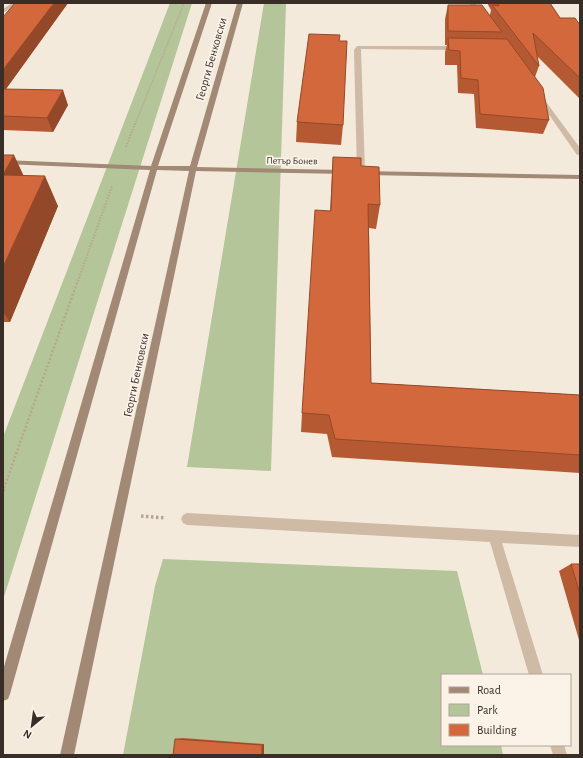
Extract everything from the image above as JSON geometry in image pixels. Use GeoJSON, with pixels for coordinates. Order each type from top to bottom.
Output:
{"type":"FeatureCollection","features":[{"type":"Feature","properties":{"kind":"street"},"geometry":{"type":"LineString","coordinates":[[3,11],[16,3]]}},
{"type":"Feature","properties":{"kind":"street","name":"Георги Бенковски"},"geometry":{"type":"LineString","coordinates":[[3,694],[154,168],[209,3]]}},
{"type":"Feature","properties":{"kind":"street","name":"Георги Бенковски"},"geometry":{"type":"LineString","coordinates":[[67,755],[193,169],[240,3]]}},
{"type":"Feature","properties":{"kind":"street"},"geometry":{"type":"LineString","coordinates":[[472,3],[484,20]]}},
{"type":"Feature","properties":{"kind":"street"},"geometry":{"type":"LineString","coordinates":[[361,173],[357,50],[359,47],[466,49]]}},
{"type":"Feature","properties":{"kind":"street"},"geometry":{"type":"LineString","coordinates":[[533,88],[580,153]]}},
{"type":"Feature","properties":{"kind":"street","name":"Петър Бонев"},"geometry":{"type":"LineString","coordinates":[[3,162],[154,168],[580,177]]}},
{"type":"Feature","properties":{"kind":"street"},"geometry":{"type":"LineString","coordinates":[[187,519],[580,541]]}},
{"type":"Feature","properties":{"kind":"street"},"geometry":{"type":"LineString","coordinates":[[494,536],[536,674]]}},
{"type":"Feature","properties":{"kind":"path"},"geometry":{"type":"LineString","coordinates":[[3,491],[118,167],[184,3]]}},
{"type":"Feature","properties":{"kind":"path"},"geometry":{"type":"LineString","coordinates":[[119,514],[187,519]]}},
{"type":"Feature","properties":{"kind":"green space"},"geometry":{"type":"Polygon","coordinates":[[[170,3],[192,3],[3,600],[3,437],[170,3]]]}},
{"type":"Feature","properties":{"kind":"green space"},"geometry":{"type":"Polygon","coordinates":[[[264,3],[286,3],[271,471],[187,467],[264,3]]]}},
{"type":"Feature","properties":{"kind":"green space"},"geometry":{"type":"Polygon","coordinates":[[[163,559],[457,571],[483,674],[441,674],[441,746],[501,746],[503,755],[123,755],[155,586],[163,559]]]}},
{"type":"Feature","properties":{"kind":"building"},"geometry":{"type":"Polygon","coordinates":[[[15,3],[54,3],[3,70],[3,17],[15,3]]]}},
{"type":"Feature","properties":{"kind":"building"},"geometry":{"type":"Polygon","coordinates":[[[498,3],[550,3],[560,18],[575,18],[580,25],[580,78],[533,33],[539,66],[492,5],[499,6],[498,3]]]}},
{"type":"Feature","properties":{"kind":"building"},"geometry":{"type":"Polygon","coordinates":[[[448,5],[482,5],[502,32],[448,31],[448,5]]]}},
{"type":"Feature","properties":{"kind":"building"},"geometry":{"type":"Polygon","coordinates":[[[309,34],[340,35],[339,41],[347,41],[343,125],[297,122],[309,34]]]}},
{"type":"Feature","properties":{"kind":"building"},"geometry":{"type":"Polygon","coordinates":[[[448,38],[507,39],[543,88],[549,120],[480,114],[478,80],[461,78],[460,51],[449,50],[448,38]]]}},
{"type":"Feature","properties":{"kind":"building"},"geometry":{"type":"Polygon","coordinates":[[[3,89],[63,90],[47,118],[3,116],[3,89]]]}},
{"type":"Feature","properties":{"kind":"building"},"geometry":{"type":"Polygon","coordinates":[[[3,155],[14,155],[3,175],[3,155]]]}},
{"type":"Feature","properties":{"kind":"building"},"geometry":{"type":"Polygon","coordinates":[[[333,157],[361,158],[361,166],[379,167],[380,205],[368,204],[371,383],[580,395],[580,455],[335,439],[329,415],[302,413],[315,210],[331,211],[333,157]]]}},
{"type":"Feature","properties":{"kind":"building"},"geometry":{"type":"Polygon","coordinates":[[[3,175],[45,176],[3,267],[3,175]]]}},
{"type":"Feature","properties":{"kind":"building"},"geometry":{"type":"Polygon","coordinates":[[[571,564],[580,564],[580,594],[571,564]]]}},
{"type":"Feature","properties":{"kind":"building"},"geometry":{"type":"Polygon","coordinates":[[[175,739],[262,745],[262,755],[173,755],[175,739]]]}}]}
